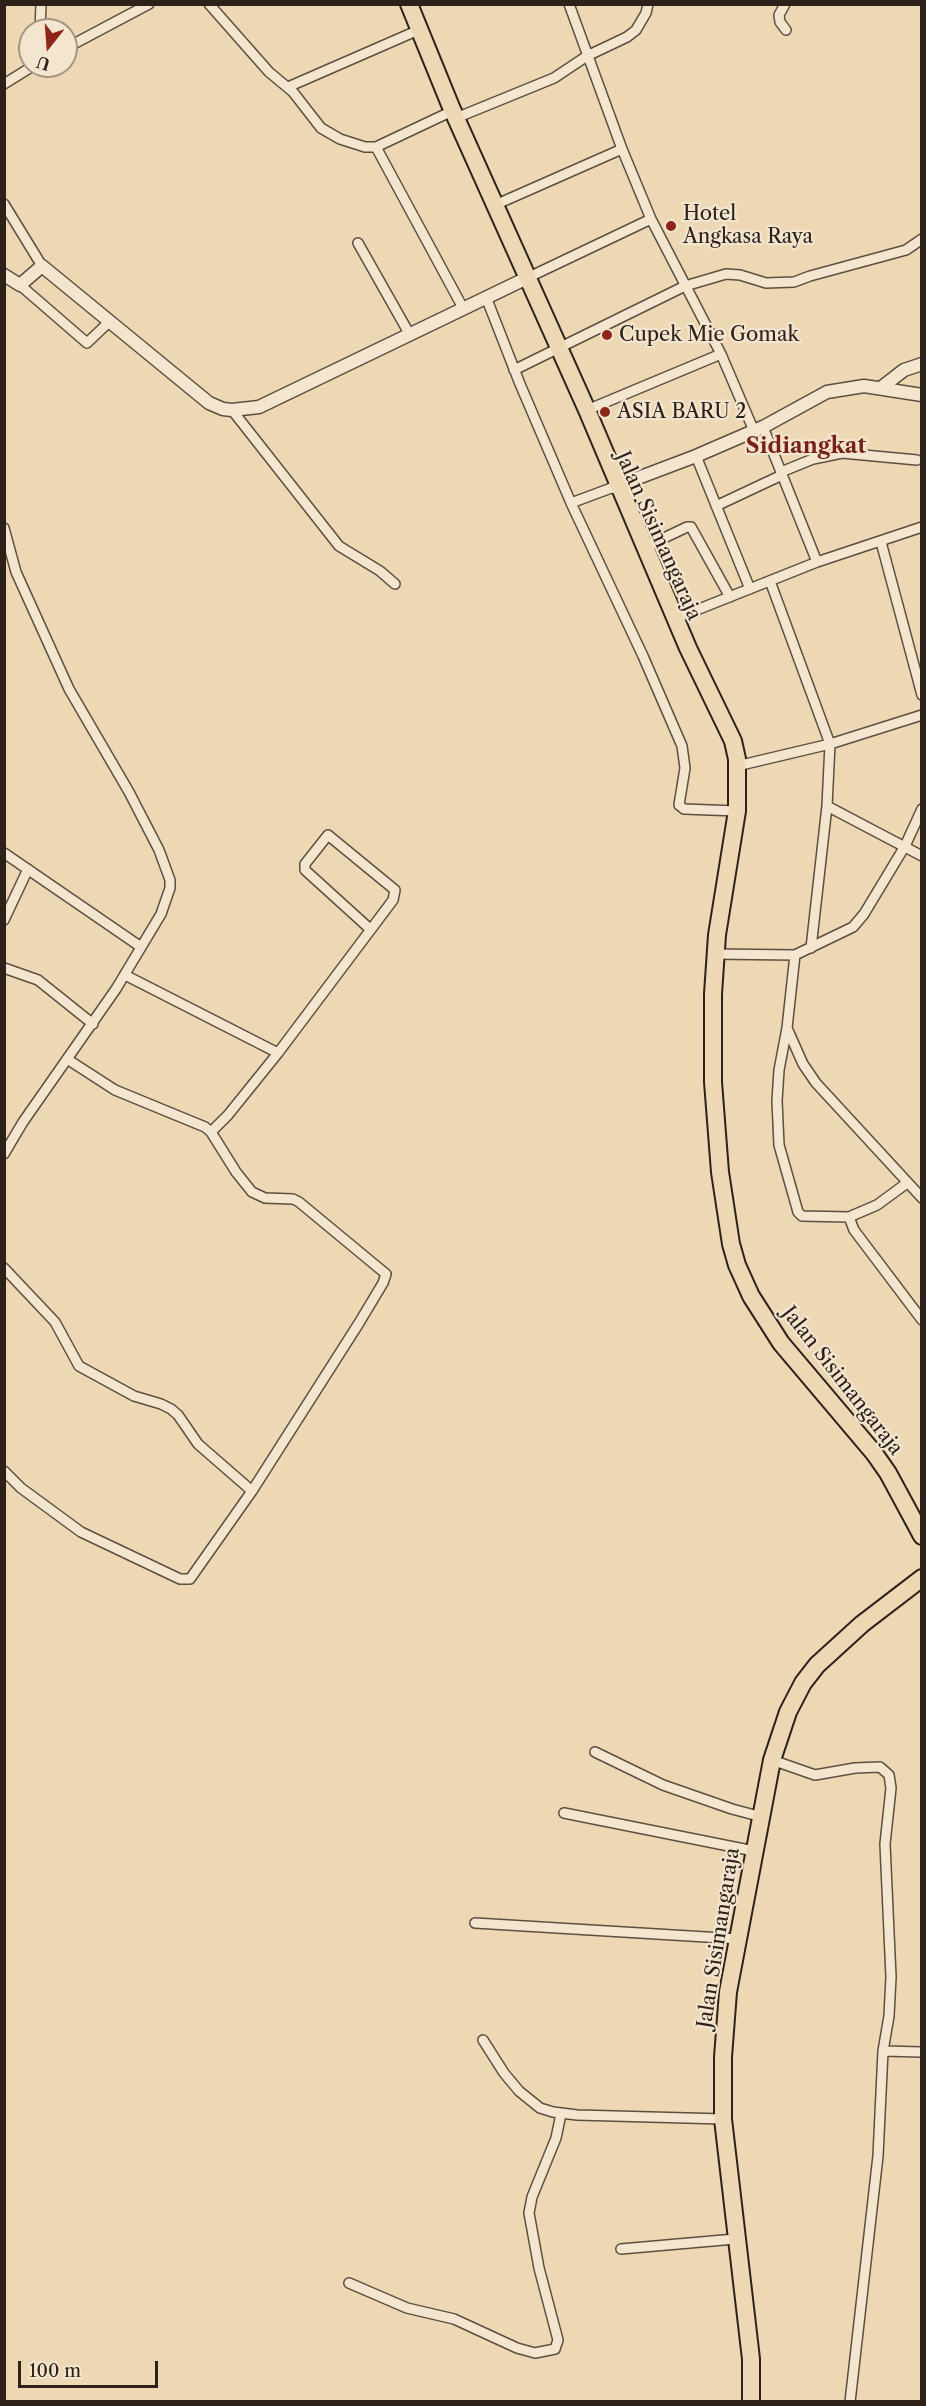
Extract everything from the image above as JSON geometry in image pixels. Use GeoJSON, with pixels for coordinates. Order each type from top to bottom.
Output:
{"type":"FeatureCollection","features":[{"type":"Feature","properties":{"kind":"highway","name":"Jalan Sisimangaraja"},"geometry":{"type":"LineString","coordinates":[[404,4],[414,32],[525,279],[587,410],[616,486],[645,547],[674,619],[729,729],[736,750],[735,810],[714,958],[713,1082],[716,1137],[725,1211],[737,1265],[751,1296],[781,1343],[874,1453],[888,1473],[921,1536]]}},
{"type":"Feature","properties":{"kind":"highway","name":"Jalan Sisimangaraja"},"geometry":{"type":"LineString","coordinates":[[409,4],[452,116],[495,206],[525,279]]}},
{"type":"Feature","properties":{"kind":"highway","name":"Jalan Sisimangaraja"},"geometry":{"type":"LineString","coordinates":[[557,348],[674,619],[732,743],[735,810]]}},
{"type":"Feature","properties":{"kind":"highway","name":"Jalan Sisimangaraja"},"geometry":{"type":"LineString","coordinates":[[752,2402],[751,2359],[735,2239],[723,2119],[723,2056],[728,1992],[772,1761],[788,1712],[803,1683],[817,1665],[862,1624],[921,1578]]}},
{"type":"Feature","properties":{"kind":"street"},"geometry":{"type":"LineString","coordinates":[[78,42],[149,4]]}},
{"type":"Feature","properties":{"kind":"street"},"geometry":{"type":"LineString","coordinates":[[209,4],[269,72],[288,87],[328,134],[351,143],[376,147],[554,78],[587,56],[627,37],[636,30],[646,14],[648,4]]}},
{"type":"Feature","properties":{"kind":"street"},"geometry":{"type":"LineString","coordinates":[[569,4],[622,149],[651,219],[782,474],[817,562]]}},
{"type":"Feature","properties":{"kind":"street"},"geometry":{"type":"LineString","coordinates":[[785,4],[779,15],[780,22],[786,30]]}},
{"type":"Feature","properties":{"kind":"street"},"geometry":{"type":"LineString","coordinates":[[288,87],[414,32]]}},
{"type":"Feature","properties":{"kind":"street"},"geometry":{"type":"LineString","coordinates":[[4,84],[18,75]]}},
{"type":"Feature","properties":{"kind":"street"},"geometry":{"type":"LineString","coordinates":[[376,147],[463,308]]}},
{"type":"Feature","properties":{"kind":"street"},"geometry":{"type":"LineString","coordinates":[[495,206],[622,149]]}},
{"type":"Feature","properties":{"kind":"street"},"geometry":{"type":"LineString","coordinates":[[4,204],[42,266],[209,403],[231,410],[259,406],[651,219]]}},
{"type":"Feature","properties":{"kind":"street"},"geometry":{"type":"LineString","coordinates":[[514,370],[685,286],[726,274],[740,275],[766,283],[794,282],[906,250],[921,239]]}},
{"type":"Feature","properties":{"kind":"street"},"geometry":{"type":"LineString","coordinates":[[358,243],[410,335]]}},
{"type":"Feature","properties":{"kind":"street"},"geometry":{"type":"LineString","coordinates":[[20,285],[42,266]]}},
{"type":"Feature","properties":{"kind":"street"},"geometry":{"type":"LineString","coordinates":[[4,275],[20,285],[87,344],[109,322]]}},
{"type":"Feature","properties":{"kind":"street"},"geometry":{"type":"LineString","coordinates":[[486,297],[514,370],[571,503],[643,656],[682,746],[685,768],[679,805],[684,809],[735,810]]}},
{"type":"Feature","properties":{"kind":"street"},"geometry":{"type":"LineString","coordinates":[[587,410],[721,354]]}},
{"type":"Feature","properties":{"kind":"street"},"geometry":{"type":"LineString","coordinates":[[882,387],[904,370],[921,364]]}},
{"type":"Feature","properties":{"kind":"street"},"geometry":{"type":"LineString","coordinates":[[904,370],[906,386],[918,394]]}},
{"type":"Feature","properties":{"kind":"street"},"geometry":{"type":"LineString","coordinates":[[571,503],[696,456],[758,429],[827,392],[864,386],[918,394]]}},
{"type":"Feature","properties":{"kind":"street"},"geometry":{"type":"LineString","coordinates":[[231,410],[339,546],[381,571],[395,584]]}},
{"type":"Feature","properties":{"kind":"street"},"geometry":{"type":"LineString","coordinates":[[716,506],[821,457],[842,453],[917,460]]}},
{"type":"Feature","properties":{"kind":"street"},"geometry":{"type":"LineString","coordinates":[[696,456],[750,589]]}},
{"type":"Feature","properties":{"kind":"street"},"geometry":{"type":"LineString","coordinates":[[645,547],[687,527],[693,528],[730,597]]}},
{"type":"Feature","properties":{"kind":"street"},"geometry":{"type":"LineString","coordinates":[[674,619],[817,562],[921,527]]}},
{"type":"Feature","properties":{"kind":"street"},"geometry":{"type":"LineString","coordinates":[[4,528],[16,572],[69,689],[129,792],[159,850],[169,875],[170,888],[165,905],[125,975],[23,1122],[4,1154]]}},
{"type":"Feature","properties":{"kind":"street"},"geometry":{"type":"LineString","coordinates":[[881,542],[921,695]]}},
{"type":"Feature","properties":{"kind":"street"},"geometry":{"type":"LineString","coordinates":[[770,581],[830,744],[827,806],[811,948]]}},
{"type":"Feature","properties":{"kind":"street"},"geometry":{"type":"LineString","coordinates":[[737,766],[830,744],[921,715]]}},
{"type":"Feature","properties":{"kind":"street"},"geometry":{"type":"LineString","coordinates":[[827,806],[921,856]]}},
{"type":"Feature","properties":{"kind":"street"},"geometry":{"type":"LineString","coordinates":[[714,958],[795,955],[853,927],[860,921],[905,846],[921,809]]}},
{"type":"Feature","properties":{"kind":"street"},"geometry":{"type":"LineString","coordinates":[[211,1132],[228,1115],[278,1053],[393,900],[395,890],[328,835],[305,864],[305,870],[370,929]]}},
{"type":"Feature","properties":{"kind":"street"},"geometry":{"type":"LineString","coordinates":[[4,853],[141,947]]}},
{"type":"Feature","properties":{"kind":"street"},"geometry":{"type":"LineString","coordinates":[[4,920],[27,869]]}},
{"type":"Feature","properties":{"kind":"street"},"geometry":{"type":"LineString","coordinates":[[795,955],[787,1028],[779,1070],[777,1101],[779,1145],[798,1212],[802,1216],[849,1217],[877,1205],[907,1183]]}},
{"type":"Feature","properties":{"kind":"street"},"geometry":{"type":"LineString","coordinates":[[4,968],[38,980],[93,1024]]}},
{"type":"Feature","properties":{"kind":"street"},"geometry":{"type":"LineString","coordinates":[[125,975],[278,1053]]}},
{"type":"Feature","properties":{"kind":"street"},"geometry":{"type":"LineString","coordinates":[[787,1028],[803,1064],[816,1083],[921,1198]]}},
{"type":"Feature","properties":{"kind":"street"},"geometry":{"type":"LineString","coordinates":[[4,1471],[21,1488],[81,1532],[186,1580],[195,1574],[252,1491],[359,1323],[386,1274],[298,1202],[292,1199],[265,1198],[252,1192],[236,1172],[211,1132],[205,1127],[115,1090],[67,1059]]}},
{"type":"Feature","properties":{"kind":"street"},"geometry":{"type":"LineString","coordinates":[[849,1217],[854,1230],[921,1320]]}},
{"type":"Feature","properties":{"kind":"street"},"geometry":{"type":"LineString","coordinates":[[4,1268],[55,1322],[79,1366],[134,1396],[171,1409],[178,1415],[198,1444],[252,1491]]}},
{"type":"Feature","properties":{"kind":"street"},"geometry":{"type":"LineString","coordinates":[[595,1752],[663,1785],[762,1817]]}},
{"type":"Feature","properties":{"kind":"street"},"geometry":{"type":"LineString","coordinates":[[772,1761],[815,1774],[870,1766],[880,1767],[889,1774],[891,1788],[885,1845],[891,1977],[889,2016],[883,2051],[878,2156],[850,2402]]}},
{"type":"Feature","properties":{"kind":"street"},"geometry":{"type":"LineString","coordinates":[[564,1814],[754,1851]]}},
{"type":"Feature","properties":{"kind":"street"},"geometry":{"type":"LineString","coordinates":[[475,1923],[739,1939]]}},
{"type":"Feature","properties":{"kind":"street"},"geometry":{"type":"LineString","coordinates":[[483,2040],[504,2073],[519,2091],[540,2108],[561,2114],[723,2119]]}},
{"type":"Feature","properties":{"kind":"street"},"geometry":{"type":"LineString","coordinates":[[883,2051],[921,2052]]}},
{"type":"Feature","properties":{"kind":"street"},"geometry":{"type":"LineString","coordinates":[[349,2283],[407,2308],[454,2319],[517,2348],[535,2353],[555,2349],[558,2340],[538,2268],[530,2213],[532,2197],[556,2138],[561,2114]]}},
{"type":"Feature","properties":{"kind":"street"},"geometry":{"type":"LineString","coordinates":[[621,2249],[735,2239]]}},
{"type":"Feature","properties":{"kind":"place","name":"Hotel Angkasa Raya"},"geometry":{"type":"Point","coordinates":[671,226]}},
{"type":"Feature","properties":{"kind":"place","name":"Cupek Mie Gomak"},"geometry":{"type":"Point","coordinates":[607,335]}},
{"type":"Feature","properties":{"kind":"place","name":"ASIA BARU 2"},"geometry":{"type":"Point","coordinates":[605,412]}},
{"type":"Feature","properties":{"kind":"district","name":"Sidiangkat"},"geometry":{"type":"Point","coordinates":[806,447]}}]}
